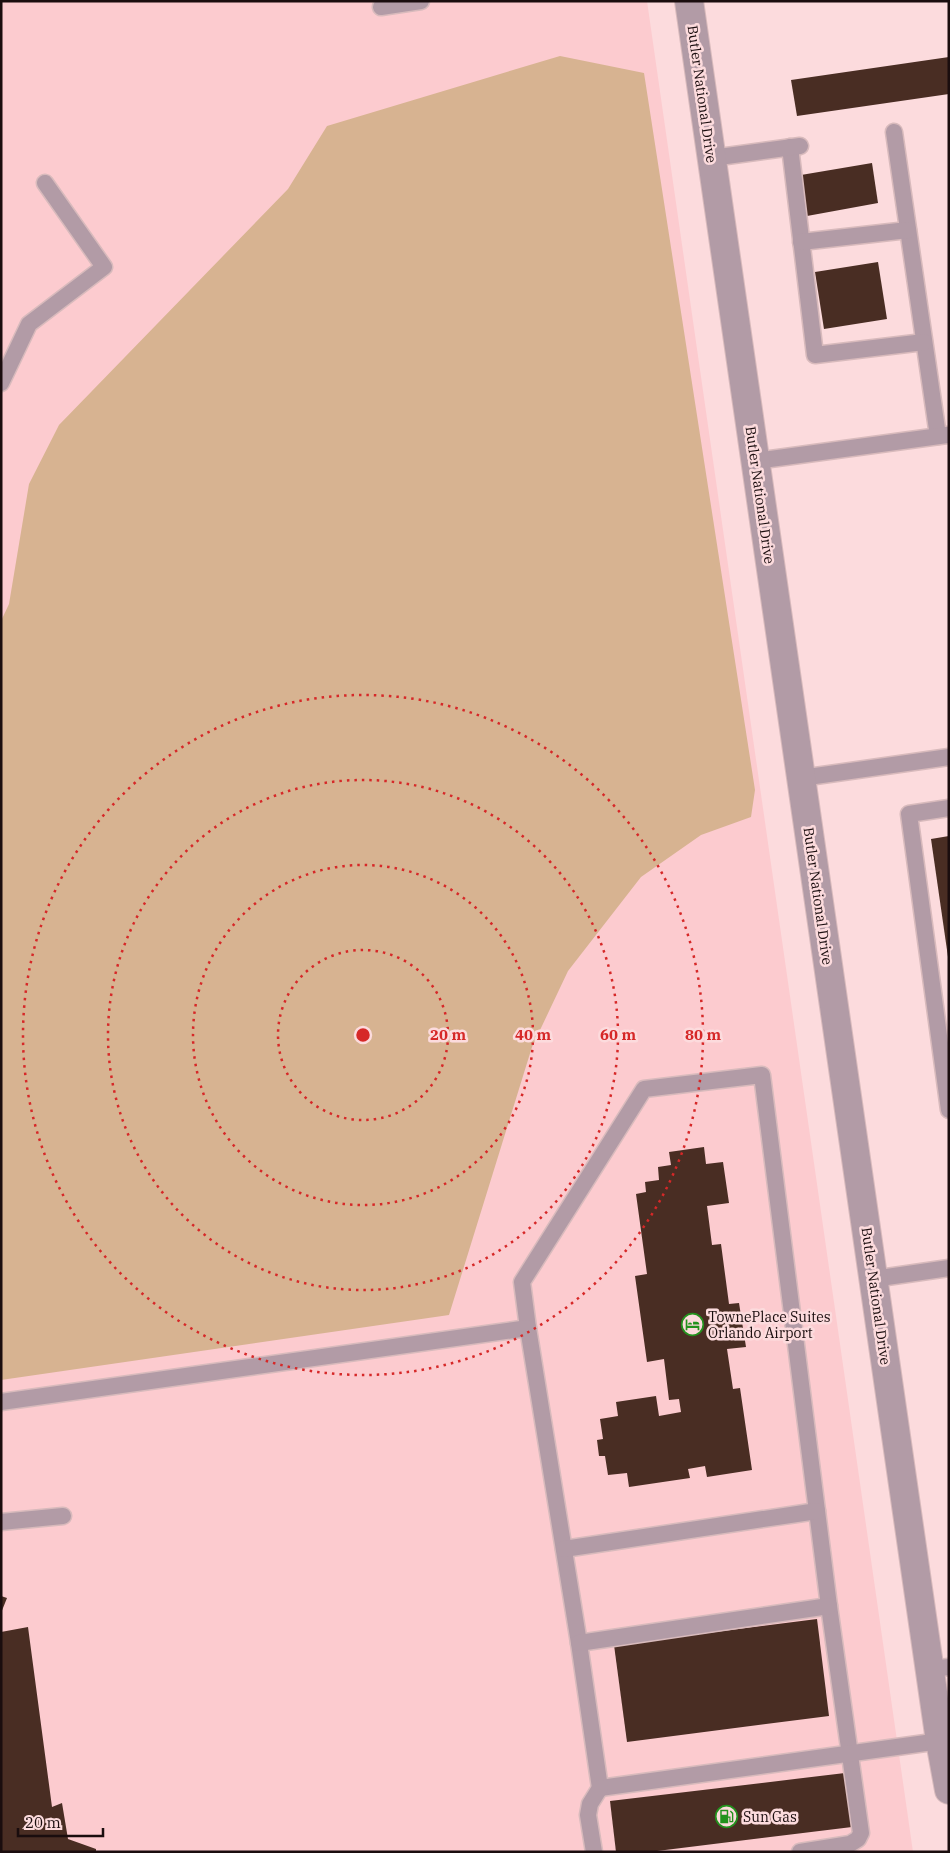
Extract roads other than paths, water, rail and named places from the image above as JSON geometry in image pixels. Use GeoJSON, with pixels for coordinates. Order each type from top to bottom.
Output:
{"type":"FeatureCollection","features":[{"type":"Feature","properties":{"kind":"street","name":"Butler National Drive"},"geometry":{"type":"LineString","coordinates":[[689,1],[873,1279],[940,1668],[940,1741],[949,1790]]}},
{"type":"Feature","properties":{"kind":"lane"},"geometry":{"type":"LineString","coordinates":[[381,7],[421,1]]}},
{"type":"Feature","properties":{"kind":"lane"},"geometry":{"type":"LineString","coordinates":[[756,460],[943,435],[924,342],[894,132]]}},
{"type":"Feature","properties":{"kind":"lane"},"geometry":{"type":"LineString","coordinates":[[712,158],[795,147],[802,242],[815,355],[924,342]]}},
{"type":"Feature","properties":{"kind":"lane"},"geometry":{"type":"LineString","coordinates":[[1,383],[29,324],[104,267],[44,183]]}},
{"type":"Feature","properties":{"kind":"lane"},"geometry":{"type":"LineString","coordinates":[[802,242],[908,230]]}},
{"type":"Feature","properties":{"kind":"lane"},"geometry":{"type":"LineString","coordinates":[[801,778],[949,757]]}},
{"type":"Feature","properties":{"kind":"lane"},"geometry":{"type":"LineString","coordinates":[[949,808],[909,814],[949,1110]]}},
{"type":"Feature","properties":{"kind":"lane"},"geometry":{"type":"LineString","coordinates":[[594,1852],[588,1815],[590,1804],[600,1788],[522,1282],[644,1088],[762,1075],[829,1606],[861,1833],[858,1839],[850,1844],[800,1852]]}},
{"type":"Feature","properties":{"kind":"lane"},"geometry":{"type":"LineString","coordinates":[[873,1279],[949,1268]]}},
{"type":"Feature","properties":{"kind":"lane"},"geometry":{"type":"LineString","coordinates":[[1,1402],[528,1328]]}},
{"type":"Feature","properties":{"kind":"lane"},"geometry":{"type":"LineString","coordinates":[[564,1549],[817,1511]]}},
{"type":"Feature","properties":{"kind":"lane"},"geometry":{"type":"LineString","coordinates":[[1,1522],[63,1516]]}},
{"type":"Feature","properties":{"kind":"lane"},"geometry":{"type":"LineString","coordinates":[[579,1643],[829,1606]]}},
{"type":"Feature","properties":{"kind":"lane"},"geometry":{"type":"LineString","coordinates":[[600,1788],[940,1741]]}},
{"type":"Feature","properties":{"kind":"place","name":"TownePlace Suites Orlando Airport"},"geometry":{"type":"Point","coordinates":[692,1325]}},
{"type":"Feature","properties":{"kind":"place","name":"Sun Gas"},"geometry":{"type":"Point","coordinates":[727,1817]}}]}
